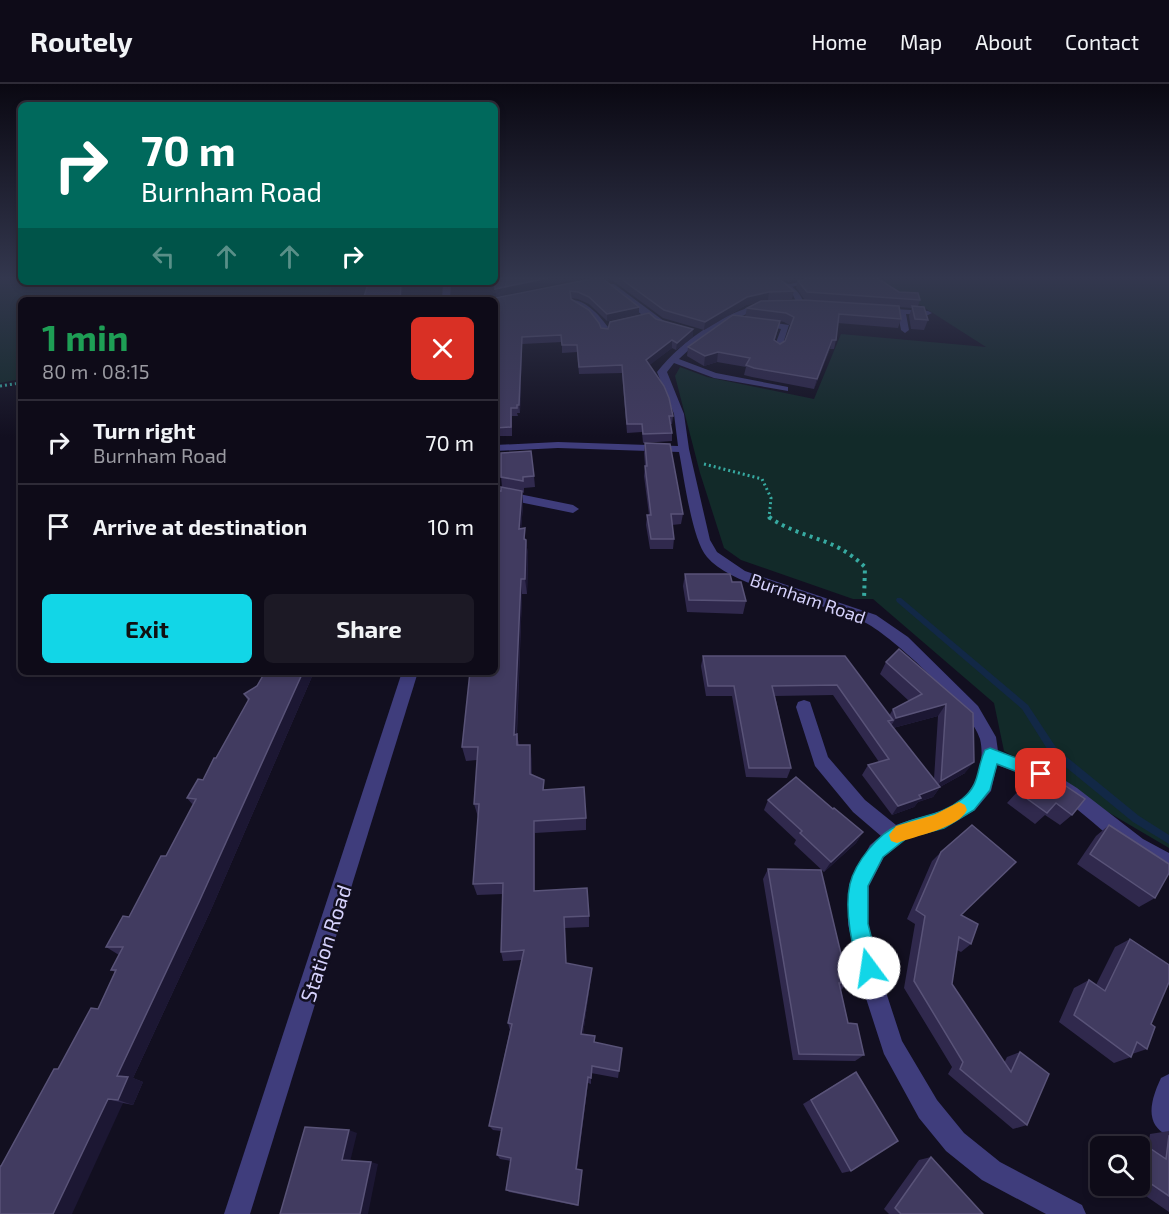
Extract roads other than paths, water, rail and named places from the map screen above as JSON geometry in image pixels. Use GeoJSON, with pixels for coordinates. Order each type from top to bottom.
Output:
{"type":"FeatureCollection","features":[{"type":"Feature","properties":{"kind":"street"},"geometry":{"type":"LineString","coordinates":[[690,331],[705,335]]}},
{"type":"Feature","properties":{"kind":"street"},"geometry":{"type":"LineString","coordinates":[[674,360],[711,331]]}},
{"type":"Feature","properties":{"kind":"street"},"geometry":{"type":"LineString","coordinates":[[778,348],[785,331]]}},
{"type":"Feature","properties":{"kind":"street"},"geometry":{"type":"LineString","coordinates":[[674,360],[714,375],[785,389]]}},
{"type":"Feature","properties":{"kind":"street","name":"Burnham Road"},"geometry":{"type":"LineString","coordinates":[[674,360],[662,372],[679,414],[704,540],[712,555],[740,574],[871,619],[903,641],[932,669],[972,711],[988,737],[990,755],[985,785],[969,804],[938,822],[902,831],[877,851],[859,885],[858,924],[874,989],[892,1046],[928,1109],[956,1142],[991,1171],[1073,1214]]}},
{"type":"Feature","properties":{"kind":"street"},"geometry":{"type":"LineString","coordinates":[[498,448],[558,446],[686,457]]}},
{"type":"Feature","properties":{"kind":"street"},"geometry":{"type":"LineString","coordinates":[[498,493],[573,509]]}},
{"type":"Feature","properties":{"kind":"street","name":"Station Road"},"geometry":{"type":"LineString","coordinates":[[237,1214],[409,675]]}},
{"type":"Feature","properties":{"kind":"street"},"geometry":{"type":"LineString","coordinates":[[804,707],[821,761],[859,806],[896,836]]}},
{"type":"Feature","properties":{"kind":"street"},"geometry":{"type":"LineString","coordinates":[[990,755],[1041,774],[1071,794],[1136,845],[1169,864]]}},
{"type":"Feature","properties":{"kind":"street"},"geometry":{"type":"LineString","coordinates":[[1169,1086],[1163,1119],[1169,1124]]}},
{"type":"Feature","properties":{"kind":"waterway"},"geometry":{"type":"LineString","coordinates":[[899,600],[1025,707],[1054,752],[1136,819],[1169,840]]}}]}
